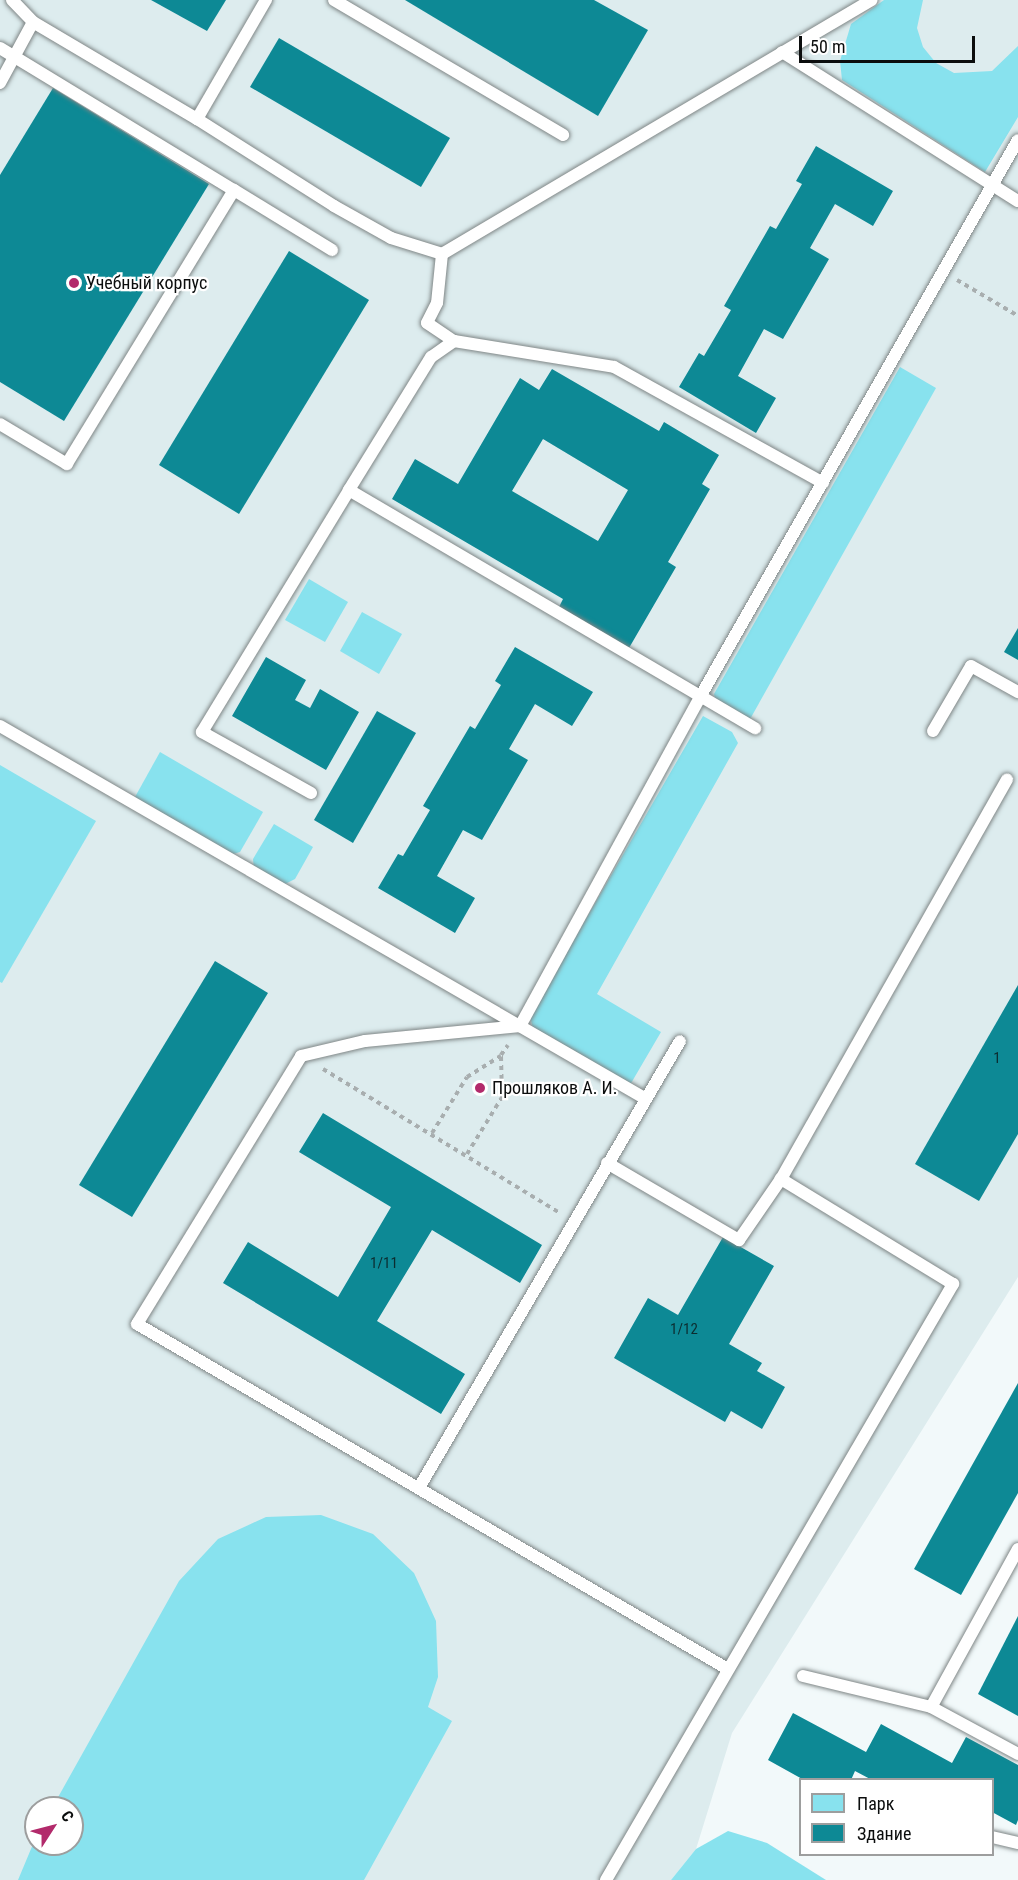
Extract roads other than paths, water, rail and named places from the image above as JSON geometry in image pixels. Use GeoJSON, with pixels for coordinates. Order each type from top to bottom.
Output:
{"type":"FeatureCollection","features":[{"type":"Feature","properties":{"kind":"lane"},"geometry":{"type":"LineString","coordinates":[[12,0],[33,22],[391,238],[442,254],[872,0]]}},
{"type":"Feature","properties":{"kind":"lane"},"geometry":{"type":"LineString","coordinates":[[197,119],[266,0]]}},
{"type":"Feature","properties":{"kind":"lane"},"geometry":{"type":"LineString","coordinates":[[334,0],[563,135]]}},
{"type":"Feature","properties":{"kind":"lane"},"geometry":{"type":"LineString","coordinates":[[0,82],[33,22]]}},
{"type":"Feature","properties":{"kind":"lane"},"geometry":{"type":"LineString","coordinates":[[0,48],[332,250]]}},
{"type":"Feature","properties":{"kind":"lane"},"geometry":{"type":"LineString","coordinates":[[782,52],[1018,201]]}},
{"type":"Feature","properties":{"kind":"lane"},"geometry":{"type":"LineString","coordinates":[[520,1026],[700,697],[1018,140]]}},
{"type":"Feature","properties":{"kind":"lane"},"geometry":{"type":"LineString","coordinates":[[0,424],[67,464],[234,190]]}},
{"type":"Feature","properties":{"kind":"lane"},"geometry":{"type":"LineString","coordinates":[[442,254],[437,303],[427,323],[454,340],[614,368],[823,483]]}},
{"type":"Feature","properties":{"kind":"lane"},"geometry":{"type":"LineString","coordinates":[[311,793],[202,732],[431,357],[454,340]]}},
{"type":"Feature","properties":{"kind":"lane"},"geometry":{"type":"LineString","coordinates":[[349,490],[755,728]]}},
{"type":"Feature","properties":{"kind":"lane"},"geometry":{"type":"LineString","coordinates":[[933,731],[972,666],[1018,692]]}},
{"type":"Feature","properties":{"kind":"lane"},"geometry":{"type":"LineString","coordinates":[[0,726],[646,1099]]}},
{"type":"Feature","properties":{"kind":"lane"},"geometry":{"type":"LineString","coordinates":[[607,1163],[740,1240],[781,1179],[1007,780]]}},
{"type":"Feature","properties":{"kind":"lane"},"geometry":{"type":"LineString","coordinates":[[520,1026],[365,1041],[302,1056],[138,1324],[420,1486],[726,1668]]}},
{"type":"Feature","properties":{"kind":"lane"},"geometry":{"type":"LineString","coordinates":[[420,1486],[680,1041]]}},
{"type":"Feature","properties":{"kind":"lane"},"geometry":{"type":"LineString","coordinates":[[606,1880],[705,1715],[726,1668],[953,1284],[781,1179]]}},
{"type":"Feature","properties":{"kind":"lane"},"geometry":{"type":"LineString","coordinates":[[930,1707],[1018,1549]]}},
{"type":"Feature","properties":{"kind":"lane"},"geometry":{"type":"LineString","coordinates":[[803,1676],[930,1707],[1018,1754]]}},
{"type":"Feature","properties":{"kind":"lane"},"geometry":{"type":"LineString","coordinates":[[994,1838],[1018,1843]]}},
{"type":"Feature","properties":{"kind":"place","name":"Учебный корпус"},"geometry":{"type":"Point","coordinates":[74,283]}},
{"type":"Feature","properties":{"kind":"place","name":"Прошляков А. И."},"geometry":{"type":"Point","coordinates":[480,1088]}}]}
